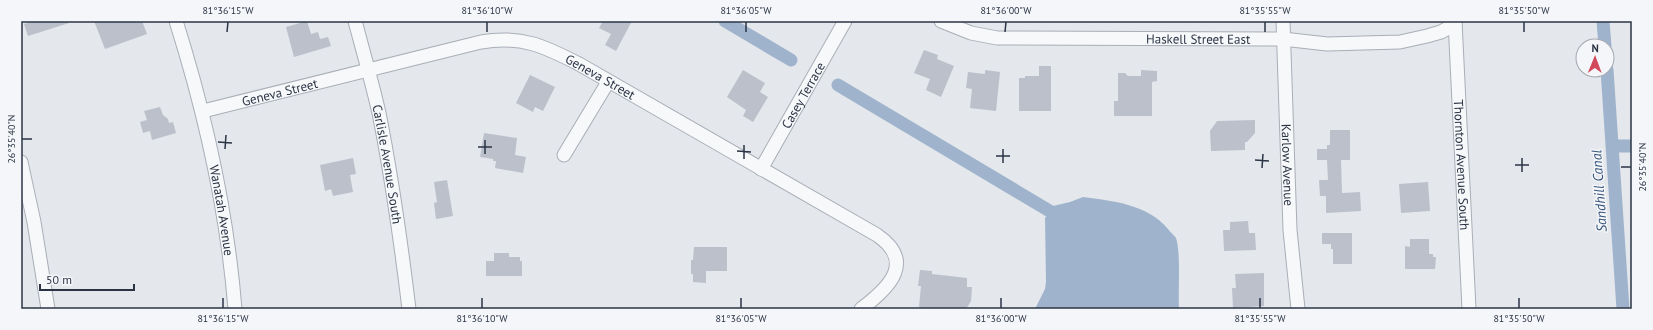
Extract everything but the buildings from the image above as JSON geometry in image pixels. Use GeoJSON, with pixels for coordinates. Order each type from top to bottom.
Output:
{"type":"FeatureCollection","features":[{"type":"Feature","properties":{"kind":"street","name":"Wanatah Avenue"},"geometry":{"type":"LineString","coordinates":[[176,21],[203,111],[213,155],[226,230],[236,309]]}},
{"type":"Feature","properties":{"kind":"street","name":"Carlisle Avenue South"},"geometry":{"type":"LineString","coordinates":[[355,21],[368,70],[390,174],[402,244],[409,309]]}},
{"type":"Feature","properties":{"kind":"street","name":"Casey Terrace"},"geometry":{"type":"LineString","coordinates":[[761,169],[846,21]]}},
{"type":"Feature","properties":{"kind":"street","name":"Haskell Street East"},"geometry":{"type":"LineString","coordinates":[[941,21],[971,33],[997,38],[1283,39],[1327,44],[1400,42],[1441,32],[1455,23]]}},
{"type":"Feature","properties":{"kind":"street","name":"Karlow Avenue"},"geometry":{"type":"LineString","coordinates":[[1283,21],[1290,230],[1298,309]]}},
{"type":"Feature","properties":{"kind":"street","name":"Thornton Avenue South"},"geometry":{"type":"LineString","coordinates":[[1455,23],[1469,309]]}},
{"type":"Feature","properties":{"kind":"street","name":"Geneva Street"},"geometry":{"type":"LineString","coordinates":[[203,111],[481,42],[511,39],[537,44],[550,49],[877,234],[889,243],[896,254],[896,269],[890,282],[882,292],[861,309]]}},
{"type":"Feature","properties":{"kind":"street"},"geometry":{"type":"LineString","coordinates":[[564,155],[608,82]]}},
{"type":"Feature","properties":{"kind":"street"},"geometry":{"type":"LineString","coordinates":[[21,162],[36,229],[48,309]]}},
{"type":"Feature","properties":{"kind":"water"},"geometry":{"type":"Polygon","coordinates":[[[1083,197],[1118,202],[1140,209],[1160,221],[1176,238],[1178,244],[1179,309],[1035,309],[1045,289],[1046,282],[1045,218],[1053,206],[1083,197]]]}},
{"type":"Feature","properties":{"kind":"waterway"},"geometry":{"type":"LineString","coordinates":[[725,21],[791,60]]}},
{"type":"Feature","properties":{"kind":"waterway","name":"Sandhill Canal"},"geometry":{"type":"LineString","coordinates":[[1603,21],[1604,38]]}},
{"type":"Feature","properties":{"kind":"waterway","name":"Sandhill Canal"},"geometry":{"type":"LineString","coordinates":[[1608,78],[1623,309]]}},
{"type":"Feature","properties":{"kind":"waterway"},"geometry":{"type":"LineString","coordinates":[[838,85],[1053,213]]}},
{"type":"Feature","properties":{"kind":"waterway"},"geometry":{"type":"LineString","coordinates":[[1612,146],[1632,146]]}}]}
